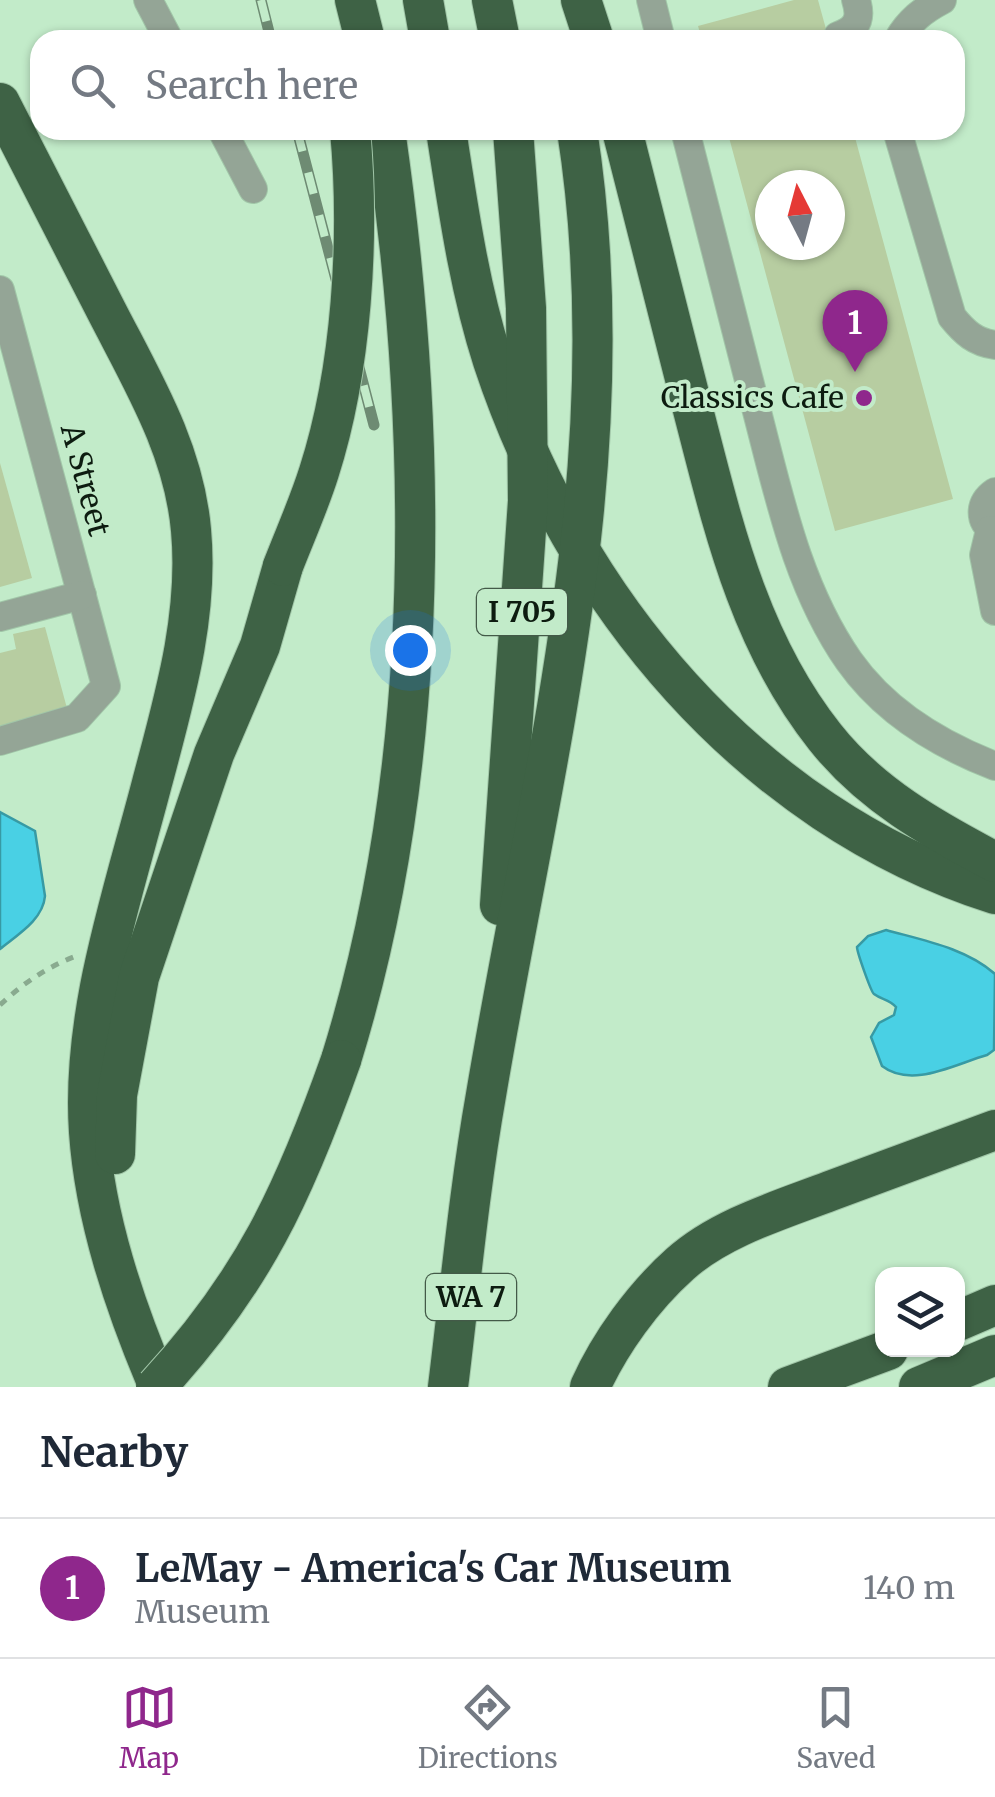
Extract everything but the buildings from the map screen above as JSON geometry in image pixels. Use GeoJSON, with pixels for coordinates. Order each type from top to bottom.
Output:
{"type":"FeatureCollection","features":[{"type":"Feature","properties":{"kind":"highway"},"geometry":{"type":"LineString","coordinates":[[334,0],[337,30]]}},
{"type":"Feature","properties":{"kind":"highway"},"geometry":{"type":"LineString","coordinates":[[355,0],[362,30]]}},
{"type":"Feature","properties":{"kind":"highway"},"geometry":{"type":"LineString","coordinates":[[424,0],[428,30]]}},
{"type":"Feature","properties":{"kind":"highway"},"geometry":{"type":"LineString","coordinates":[[492,0],[498,30]]}},
{"type":"Feature","properties":{"kind":"highway"},"geometry":{"type":"LineString","coordinates":[[555,0],[561,30]]}},
{"type":"Feature","properties":{"kind":"highway"},"geometry":{"type":"LineString","coordinates":[[581,0],[591,30]]}},
{"type":"Feature","properties":{"kind":"highway"},"geometry":{"type":"LineString","coordinates":[[0,103],[158,411],[175,452],[188,501],[193,570],[185,652],[112,944],[93,1040],[89,1131],[108,1240],[154,1376]]}},
{"type":"Feature","properties":{"kind":"highway"},"geometry":{"type":"LineString","coordinates":[[154,1376],[120,1232],[115,1152],[123,1055],[139,977],[159,914],[214,754],[260,646],[283,566],[320,470],[343,353],[350,285],[354,181],[351,140]]}},
{"type":"Feature","properties":{"kind":"highway"},"geometry":{"type":"LineString","coordinates":[[154,1376],[220,1310],[279,1216],[341,1060],[381,909],[406,730],[413,534],[407,325],[386,140]]}},
{"type":"Feature","properties":{"kind":"highway"},"geometry":{"type":"LineString","coordinates":[[448,140],[473,283],[492,358],[516,423],[560,520],[618,611],[718,727],[815,804],[911,861],[995,894]]}},
{"type":"Feature","properties":{"kind":"highway","name":"I 705"},"geometry":{"type":"LineString","coordinates":[[471,1206],[486,1094],[528,501],[526,308],[514,140]]}},
{"type":"Feature","properties":{"kind":"highway"},"geometry":{"type":"LineString","coordinates":[[486,1094],[565,668],[583,518],[592,384],[592,249],[578,140]]}},
{"type":"Feature","properties":{"kind":"highway"},"geometry":{"type":"LineString","coordinates":[[625,140],[729,550],[767,648],[826,739],[868,783],[925,823],[995,862]]}},
{"type":"Feature","properties":{"kind":"highway"},"geometry":{"type":"LineString","coordinates":[[590,1387],[632,1319],[678,1265],[704,1246],[766,1215],[995,1130]]}},
{"type":"Feature","properties":{"kind":"highway"},"geometry":{"type":"LineString","coordinates":[[448,1387],[471,1206]]}},
{"type":"Feature","properties":{"kind":"highway","name":"WA 7"},"geometry":{"type":"LineString","coordinates":[[470,1387],[471,1206]]}},
{"type":"Feature","properties":{"kind":"highway"},"geometry":{"type":"LineString","coordinates":[[965,1318],[995,1305]]}},
{"type":"Feature","properties":{"kind":"highway"},"geometry":{"type":"LineString","coordinates":[[788,1387],[875,1355]]}},
{"type":"Feature","properties":{"kind":"highway"},"geometry":{"type":"LineString","coordinates":[[925,1385],[995,1355]]}},
{"type":"Feature","properties":{"kind":"street"},"geometry":{"type":"LineString","coordinates":[[148,0],[164,30]]}},
{"type":"Feature","properties":{"kind":"street"},"geometry":{"type":"LineString","coordinates":[[852,30],[860,11],[856,0]]}},
{"type":"Feature","properties":{"kind":"street"},"geometry":{"type":"LineString","coordinates":[[904,30],[926,8],[942,0]]}},
{"type":"Feature","properties":{"kind":"street"},"geometry":{"type":"LineString","coordinates":[[654,1],[659,30]]}},
{"type":"Feature","properties":{"kind":"street"},"geometry":{"type":"LineString","coordinates":[[227,140],[254,189]]}},
{"type":"Feature","properties":{"kind":"street"},"geometry":{"type":"LineString","coordinates":[[687,140],[787,525],[826,620],[849,662],[910,723],[952,750],[995,766]]}},
{"type":"Feature","properties":{"kind":"street"},"geometry":{"type":"LineString","coordinates":[[900,140],[952,317],[979,343],[995,346]]}},
{"type":"Feature","properties":{"kind":"street","name":"A Street"},"geometry":{"type":"LineString","coordinates":[[0,290],[6,338],[106,686],[77,718],[0,740]]}},
{"type":"Feature","properties":{"kind":"street"},"geometry":{"type":"LineString","coordinates":[[995,492],[982,507],[985,524],[993,531],[984,555],[995,610]]}},
{"type":"Feature","properties":{"kind":"street"},"geometry":{"type":"LineString","coordinates":[[0,617],[82,594]]}},
{"type":"Feature","properties":{"kind":"path"},"geometry":{"type":"LineString","coordinates":[[0,1005],[17,988],[56,963],[112,944]]}},
{"type":"Feature","properties":{"kind":"water"},"geometry":{"type":"Polygon","coordinates":[[[0,812],[35,831],[45,896],[34,920],[0,949],[0,812]]]}},
{"type":"Feature","properties":{"kind":"water"},"geometry":{"type":"Polygon","coordinates":[[[886,930],[957,951],[995,974],[994,1050],[920,1075],[894,1072],[882,1066],[871,1037],[879,1023],[894,1015],[896,1007],[872,992],[857,947],[868,936],[886,930]]]}},
{"type":"Feature","properties":{"kind":"railway"},"geometry":{"type":"LineString","coordinates":[[261,0],[268,30]]}},
{"type":"Feature","properties":{"kind":"railway"},"geometry":{"type":"LineString","coordinates":[[300,140],[374,425]]}},
{"type":"Feature","properties":{"kind":"place","name":"LeMay - America's Car Museum"},"geometry":{"type":"Point","coordinates":[855,372]}},
{"type":"Feature","properties":{"kind":"place","name":"Classics Cafe"},"geometry":{"type":"Point","coordinates":[864,398]}}]}
